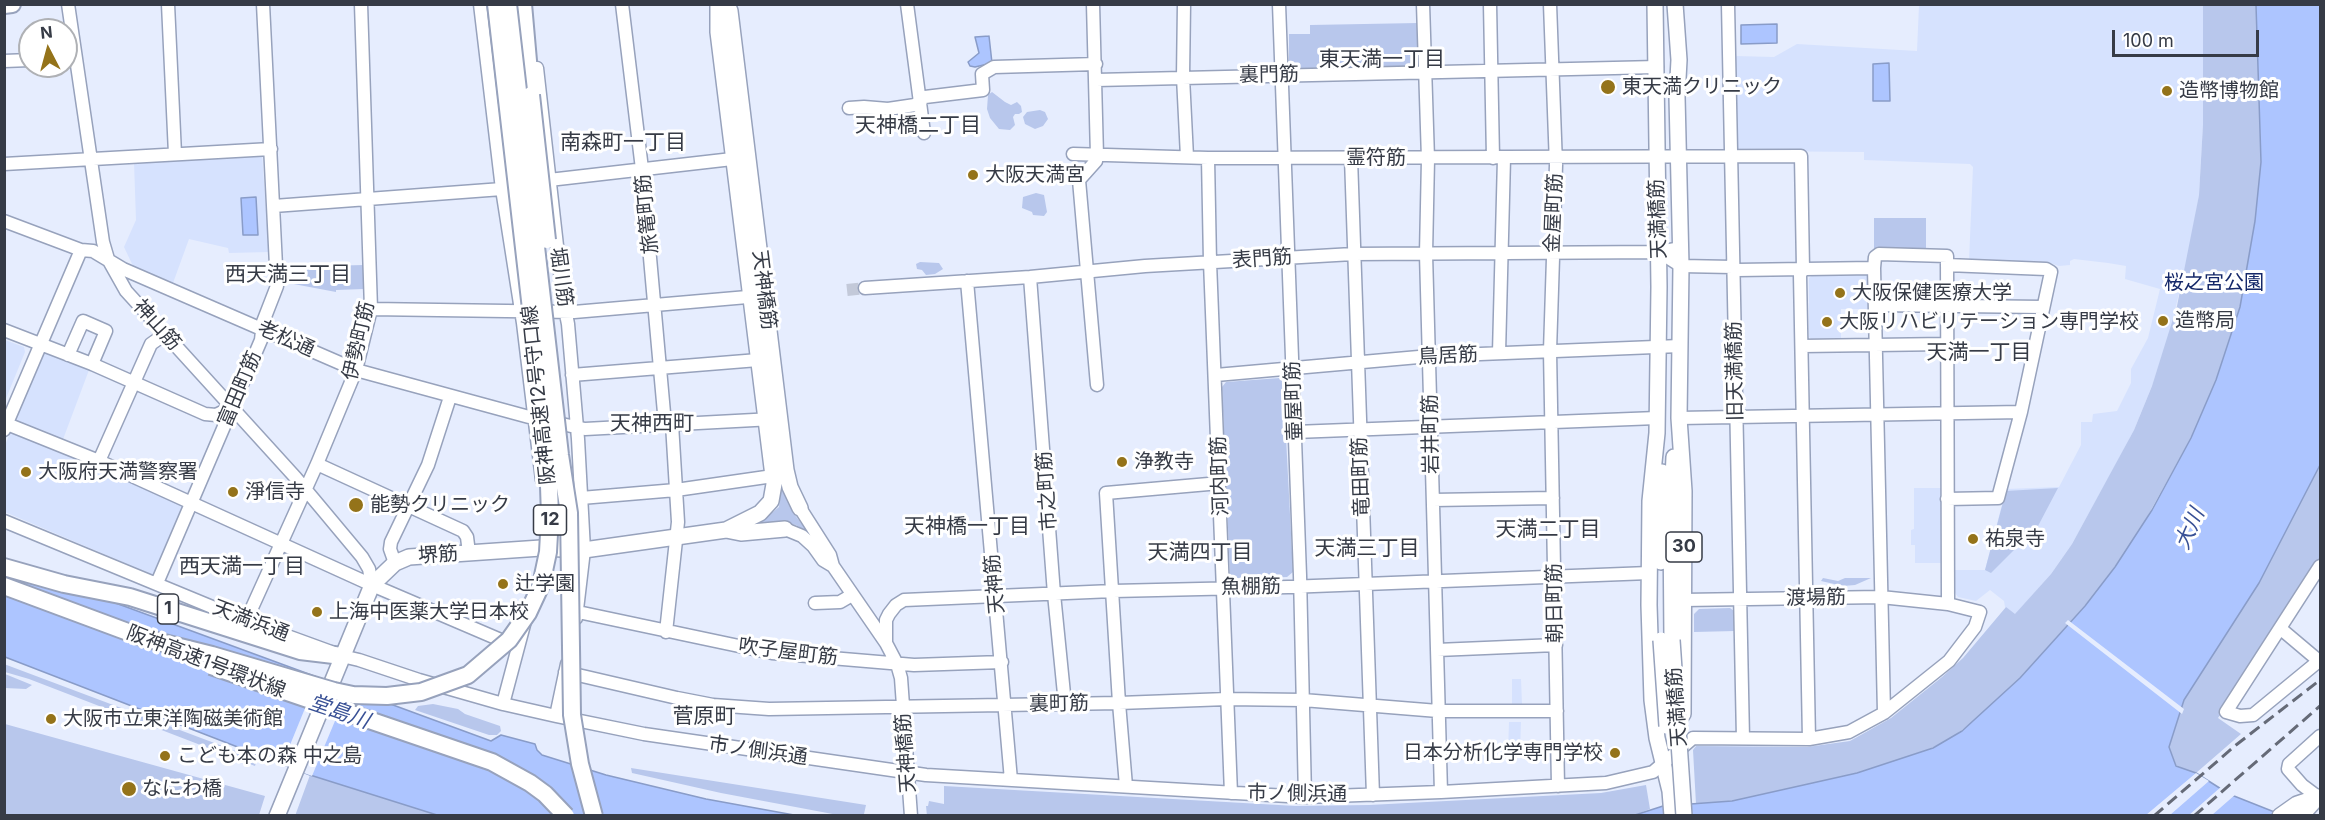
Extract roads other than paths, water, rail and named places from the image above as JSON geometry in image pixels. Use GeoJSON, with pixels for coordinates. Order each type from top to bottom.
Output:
{"type":"FeatureCollection","features":[{"type":"Feature","properties":{"kind":"highway"},"geometry":{"type":"LineString","coordinates":[[4,5],[12,4]]}},
{"type":"Feature","properties":{"kind":"highway","name":"阪神高速12号守口線"},"geometry":{"type":"LineString","coordinates":[[144,638],[334,691],[353,695],[387,696],[437,688],[468,675],[509,640],[528,613],[541,585],[548,552],[550,516],[548,457],[496,4]]}},
{"type":"Feature","properties":{"kind":"highway","name":"阪神高速12号守口線"},"geometry":{"type":"LineString","coordinates":[[508,4],[569,513],[572,715],[580,764],[594,816]]}},
{"type":"Feature","properties":{"kind":"highway"},"geometry":{"type":"LineString","coordinates":[[523,4],[565,398],[569,513]]}},
{"type":"Feature","properties":{"kind":"highway","name":"1"},"geometry":{"type":"LineString","coordinates":[[4,567],[48,580],[130,597],[285,647],[340,661]]}},
{"type":"Feature","properties":{"kind":"highway","name":"阪神高速1号環状線"},"geometry":{"type":"LineString","coordinates":[[4,585],[144,638],[210,666],[492,762],[531,783],[550,798],[566,816]]}},
{"type":"Feature","properties":{"kind":"main road","name":"天神橋筋"},"geometry":{"type":"LineString","coordinates":[[718,4],[718,32],[741,158]]}},
{"type":"Feature","properties":{"kind":"main road","name":"天神橋筋"},"geometry":{"type":"LineString","coordinates":[[727,4],[730,11],[741,158],[773,419],[774,480]]}},
{"type":"Feature","properties":{"kind":"main road","name":"天満橋筋"},"geometry":{"type":"LineString","coordinates":[[1655,4],[1659,252],[1657,425],[1650,501],[1652,700],[1657,738],[1664,764],[1685,816]]}},
{"type":"Feature","properties":{"kind":"main road","name":"天満橋筋"},"geometry":{"type":"LineString","coordinates":[[1673,816],[1683,747],[1684,491],[1679,418],[1681,248],[1677,97],[1679,60],[1676,4]]}},
{"type":"Feature","properties":{"kind":"main road","name":"天神橋筋"},"geometry":{"type":"LineString","coordinates":[[758,296],[758,360],[788,481],[800,508]]}},
{"type":"Feature","properties":{"kind":"main road","name":"天満橋筋"},"geometry":{"type":"LineString","coordinates":[[1679,418],[1675,440],[1667,640],[1685,816]]}},
{"type":"Feature","properties":{"kind":"main road","name":"天満橋筋"},"geometry":{"type":"LineString","coordinates":[[1657,425],[1662,473],[1673,816]]}},
{"type":"Feature","properties":{"kind":"main road","name":"堺筋"},"geometry":{"type":"LineString","coordinates":[[277,816],[372,585],[394,563],[409,557],[541,548],[584,550],[726,530],[760,513],[771,501],[774,480]]}},
{"type":"Feature","properties":{"kind":"main road","name":"堺筋"},"geometry":{"type":"LineString","coordinates":[[726,530],[741,533],[785,529]]}},
{"type":"Feature","properties":{"kind":"main road"},"geometry":{"type":"LineString","coordinates":[[2281,815],[2297,804],[2320,797]]}},
{"type":"Feature","properties":{"kind":"main road"},"geometry":{"type":"LineString","coordinates":[[2301,816],[2320,797]]}},
{"type":"Feature","properties":{"kind":"street"},"geometry":{"type":"LineString","coordinates":[[168,4],[175,154]]}},
{"type":"Feature","properties":{"kind":"street","name":"富田町筋"},"geometry":{"type":"LineString","coordinates":[[157,583],[261,340],[262,329],[277,285],[263,4]]}},
{"type":"Feature","properties":{"kind":"street","name":"伊勢町筋"},"geometry":{"type":"LineString","coordinates":[[246,621],[317,464],[356,370],[371,309],[361,4]]}},
{"type":"Feature","properties":{"kind":"street"},"geometry":{"type":"LineString","coordinates":[[480,4],[502,189],[535,419],[545,528],[520,648],[503,704]]}},
{"type":"Feature","properties":{"kind":"street","name":"堀川筋"},"geometry":{"type":"LineString","coordinates":[[529,4],[566,312],[584,550],[578,612],[556,716]]}},
{"type":"Feature","properties":{"kind":"street","name":"旅篭町筋"},"geometry":{"type":"LineString","coordinates":[[622,4],[656,304],[659,369],[676,490],[677,537],[666,632]]}},
{"type":"Feature","properties":{"kind":"street"},"geometry":{"type":"LineString","coordinates":[[908,4],[924,133]]}},
{"type":"Feature","properties":{"kind":"street"},"geometry":{"type":"LineString","coordinates":[[1094,4],[1097,156],[1096,161],[1079,180],[1098,385]]}},
{"type":"Feature","properties":{"kind":"street"},"geometry":{"type":"LineString","coordinates":[[1184,4],[1183,77],[1187,157]]}},
{"type":"Feature","properties":{"kind":"street","name":"壷屋町筋"},"geometry":{"type":"LineString","coordinates":[[1279,4],[1300,581],[1305,797]]}},
{"type":"Feature","properties":{"kind":"street","name":"岩井町筋"},"geometry":{"type":"LineString","coordinates":[[1423,4],[1428,159],[1426,254],[1440,792]]}},
{"type":"Feature","properties":{"kind":"street"},"geometry":{"type":"LineString","coordinates":[[1490,4],[1501,253],[1499,353]]}},
{"type":"Feature","properties":{"kind":"street","name":"金屋町筋"},"geometry":{"type":"LineString","coordinates":[[1550,4],[1552,69],[1550,158],[1553,253],[1550,351],[1551,421]]}},
{"type":"Feature","properties":{"kind":"street","name":"旧天満橋筋"},"geometry":{"type":"LineString","coordinates":[[1728,4],[1743,738]]}},
{"type":"Feature","properties":{"kind":"street"},"geometry":{"type":"LineString","coordinates":[[920,106],[925,97],[983,90],[982,74],[994,67],[1096,64]]}},
{"type":"Feature","properties":{"kind":"street","name":"裏門筋"},"geometry":{"type":"LineString","coordinates":[[1096,80],[1657,66]]}},
{"type":"Feature","properties":{"kind":"street","name":"神山筋"},"geometry":{"type":"LineString","coordinates":[[75,78],[91,158],[103,242],[108,259],[126,291],[305,489],[362,557],[369,569],[372,585]]}},
{"type":"Feature","properties":{"kind":"street"},"geometry":{"type":"LineString","coordinates":[[849,108],[864,106],[888,109],[920,106]]}},
{"type":"Feature","properties":{"kind":"street"},"geometry":{"type":"LineString","coordinates":[[4,164],[271,149]]}},
{"type":"Feature","properties":{"kind":"street","name":"霊符筋"},"geometry":{"type":"LineString","coordinates":[[1073,154],[1208,158],[1428,159],[1801,156],[1803,269]]}},
{"type":"Feature","properties":{"kind":"street"},"geometry":{"type":"LineString","coordinates":[[549,180],[741,158]]}},
{"type":"Feature","properties":{"kind":"street","name":"河内町筋"},"geometry":{"type":"LineString","coordinates":[[1208,158],[1231,793]]}},
{"type":"Feature","properties":{"kind":"street","name":"竜田町筋"},"geometry":{"type":"LineString","coordinates":[[1351,158],[1373,795]]}},
{"type":"Feature","properties":{"kind":"street"},"geometry":{"type":"LineString","coordinates":[[522,181],[550,422],[561,550]]}},
{"type":"Feature","properties":{"kind":"street"},"geometry":{"type":"LineString","coordinates":[[274,206],[502,189]]}},
{"type":"Feature","properties":{"kind":"street","name":"老松通"},"geometry":{"type":"LineString","coordinates":[[4,221],[81,250],[93,251],[123,269],[356,370],[535,419],[585,429],[773,419]]}},
{"type":"Feature","properties":{"kind":"street","name":"表門筋"},"geometry":{"type":"LineString","coordinates":[[865,288],[1289,257],[1353,254],[1659,252],[1681,248]]}},
{"type":"Feature","properties":{"kind":"street"},"geometry":{"type":"LineString","coordinates":[[81,250],[6,427],[99,461],[372,585],[520,648]]}},
{"type":"Feature","properties":{"kind":"street"},"geometry":{"type":"LineString","coordinates":[[1659,252],[1681,266],[1733,267],[1737,270],[1874,268]]}},
{"type":"Feature","properties":{"kind":"street"},"geometry":{"type":"LineString","coordinates":[[1683,747],[1693,738],[1809,739],[1849,732],[1884,713],[1874,268],[1874,260],[1879,254],[2046,269],[2050,272],[2021,412],[1998,498],[1947,499]]}},
{"type":"Feature","properties":{"kind":"street"},"geometry":{"type":"LineString","coordinates":[[1947,261],[1948,603]]}},
{"type":"Feature","properties":{"kind":"street"},"geometry":{"type":"LineString","coordinates":[[1803,269],[1800,275],[1809,739]]}},
{"type":"Feature","properties":{"kind":"street","name":"市之町筋"},"geometry":{"type":"LineString","coordinates":[[1030,277],[1054,594],[1065,704]]}},
{"type":"Feature","properties":{"kind":"street","name":"天神筋"},"geometry":{"type":"LineString","coordinates":[[967,281],[1011,780]]}},
{"type":"Feature","properties":{"kind":"street"},"geometry":{"type":"LineString","coordinates":[[371,309],[566,312],[758,296]]}},
{"type":"Feature","properties":{"kind":"street"},"geometry":{"type":"LineString","coordinates":[[1875,305],[2043,307]]}},
{"type":"Feature","properties":{"kind":"street"},"geometry":{"type":"LineString","coordinates":[[68,354],[83,321],[106,331],[92,364]]}},
{"type":"Feature","properties":{"kind":"street"},"geometry":{"type":"LineString","coordinates":[[4,330],[92,364],[205,414],[216,415],[232,407]]}},
{"type":"Feature","properties":{"kind":"street"},"geometry":{"type":"LineString","coordinates":[[99,461],[151,344],[165,334]]}},
{"type":"Feature","properties":{"kind":"street"},"geometry":{"type":"LineString","coordinates":[[1802,346],[1946,344]]}},
{"type":"Feature","properties":{"kind":"street","name":"鳥居筋"},"geometry":{"type":"LineString","coordinates":[[1216,375],[1430,356],[1680,346]]}},
{"type":"Feature","properties":{"kind":"street"},"geometry":{"type":"LineString","coordinates":[[572,375],[758,360]]}},
{"type":"Feature","properties":{"kind":"street"},"geometry":{"type":"LineString","coordinates":[[394,563],[390,549],[391,542],[428,465],[450,397]]}},
{"type":"Feature","properties":{"kind":"street"},"geometry":{"type":"LineString","coordinates":[[1679,418],[2021,412]]}},
{"type":"Feature","properties":{"kind":"street"},"geometry":{"type":"LineString","coordinates":[[1294,432],[1551,421],[1657,425]]}},
{"type":"Feature","properties":{"kind":"street","name":"朝日町筋"},"geometry":{"type":"LineString","coordinates":[[1551,421],[1558,786]]}},
{"type":"Feature","properties":{"kind":"street"},"geometry":{"type":"LineString","coordinates":[[317,464],[463,531],[467,537],[469,553]]}},
{"type":"Feature","properties":{"kind":"street"},"geometry":{"type":"LineString","coordinates":[[581,498],[774,480]]}},
{"type":"Feature","properties":{"kind":"street"},"geometry":{"type":"LineString","coordinates":[[1126,786],[1106,492],[1220,483]]}},
{"type":"Feature","properties":{"kind":"street"},"geometry":{"type":"LineString","coordinates":[[1433,500],[1553,498]]}},
{"type":"Feature","properties":{"kind":"street","name":"天神橋筋"},"geometry":{"type":"LineString","coordinates":[[800,508],[830,555],[833,566],[886,642],[897,664],[901,678],[910,810]]}},
{"type":"Feature","properties":{"kind":"street","name":"天満浜通"},"geometry":{"type":"LineString","coordinates":[[4,520],[246,621],[328,650],[340,661],[359,660],[503,704]]}},
{"type":"Feature","properties":{"kind":"street","name":"天神橋筋"},"geometry":{"type":"LineString","coordinates":[[785,529],[802,536],[824,560],[833,566]]}},
{"type":"Feature","properties":{"kind":"street"},"geometry":{"type":"LineString","coordinates":[[2281,629],[2320,661],[2253,715],[2240,716],[2226,712],[2320,566]]}},
{"type":"Feature","properties":{"kind":"street","name":"魚棚筋"},"geometry":{"type":"LineString","coordinates":[[886,642],[886,620],[896,605],[904,600],[1224,588],[1300,581],[1364,582],[1649,573]]}},
{"type":"Feature","properties":{"kind":"street"},"geometry":{"type":"LineString","coordinates":[[815,603],[840,602],[852,595]]}},
{"type":"Feature","properties":{"kind":"street","name":"渡場筋"},"geometry":{"type":"LineString","coordinates":[[1683,600],[1881,597],[1948,603],[1980,612],[1975,627],[1949,661],[1884,713]]}},
{"type":"Feature","properties":{"kind":"street","name":"吹子屋町筋"},"geometry":{"type":"LineString","coordinates":[[578,612],[772,653],[897,664],[1002,662]]}},
{"type":"Feature","properties":{"kind":"street"},"geometry":{"type":"LineString","coordinates":[[1437,650],[1556,645]]}},
{"type":"Feature","properties":{"kind":"street","name":"裏町筋"},"geometry":{"type":"LineString","coordinates":[[565,672],[677,698],[743,708],[1004,706],[1227,699],[1303,700],[1438,711],[1557,711]]}},
{"type":"Feature","properties":{"kind":"street","name":"市ノ側浜通"},"geometry":{"type":"LineString","coordinates":[[503,704],[665,737],[926,775],[1305,797],[1558,786],[1620,780],[1653,772],[1683,747]]}},
{"type":"Feature","properties":{"kind":"street"},"geometry":{"type":"LineString","coordinates":[[2320,736],[2289,764],[2288,770],[2320,797]]}},
{"type":"Feature","properties":{"kind":"water","name":"大川"},"geometry":{"type":"Polygon","coordinates":[[[2256,5],[2320,5],[2320,465],[2259,583],[2184,700],[2169,747],[2176,766],[2196,773],[2229,794],[2282,815],[1632,816],[1663,806],[1732,801],[1857,773],[1933,748],[1962,731],[2020,678],[2085,606],[2115,567],[2152,510],[2191,438],[2216,380],[2240,307],[2255,221],[2261,162],[2256,5]]]}},
{"type":"Feature","properties":{"kind":"water"},"geometry":{"type":"Polygon","coordinates":[[[1777,24],[1777,43],[1741,44],[1741,25],[1777,24]]]}},
{"type":"Feature","properties":{"kind":"water"},"geometry":{"type":"Polygon","coordinates":[[[989,36],[992,63],[970,66],[968,62],[979,53],[975,37],[989,36]]]}},
{"type":"Feature","properties":{"kind":"water"},"geometry":{"type":"Polygon","coordinates":[[[1889,63],[1890,101],[1873,101],[1873,64],[1889,63]]]}},
{"type":"Feature","properties":{"kind":"water"},"geometry":{"type":"Polygon","coordinates":[[[256,197],[258,235],[243,235],[241,198],[256,197]]]}},
{"type":"Feature","properties":{"kind":"water","name":"堂島川"},"geometry":{"type":"Polygon","coordinates":[[[4,562],[491,741],[501,735],[535,744],[542,755],[606,775],[706,799],[794,815],[437,815],[310,775],[5,657],[4,562]]]}},
{"type":"Feature","properties":{"kind":"tunnel"},"geometry":{"type":"LineString","coordinates":[[847,290],[865,288]]}},
{"type":"Feature","properties":{"kind":"railway"},"geometry":{"type":"LineString","coordinates":[[2154,816],[2236,745],[2320,680]]}},
{"type":"Feature","properties":{"kind":"railway"},"geometry":{"type":"LineString","coordinates":[[2194,816],[2320,706]]}},
{"type":"Feature","properties":{"kind":"place","name":"東天満クリニック"},"geometry":{"type":"Point","coordinates":[1608,87]}},
{"type":"Feature","properties":{"kind":"place","name":"造幣博物館"},"geometry":{"type":"Point","coordinates":[2167,91]}},
{"type":"Feature","properties":{"kind":"place","name":"大阪天満宮"},"geometry":{"type":"Point","coordinates":[973,175]}},
{"type":"Feature","properties":{"kind":"place","name":"大阪保健医療大学"},"geometry":{"type":"Point","coordinates":[1840,293]}},
{"type":"Feature","properties":{"kind":"place","name":"造幣局"},"geometry":{"type":"Point","coordinates":[2163,321]}},
{"type":"Feature","properties":{"kind":"place","name":"大阪リハビリテーション専門学校"},"geometry":{"type":"Point","coordinates":[1827,322]}},
{"type":"Feature","properties":{"kind":"place","name":"浄教寺"},"geometry":{"type":"Point","coordinates":[1122,462]}},
{"type":"Feature","properties":{"kind":"place","name":"大阪府天満警察署"},"geometry":{"type":"Point","coordinates":[26,472]}},
{"type":"Feature","properties":{"kind":"place","name":"淨信寺"},"geometry":{"type":"Point","coordinates":[233,492]}},
{"type":"Feature","properties":{"kind":"place","name":"能勢クリニック"},"geometry":{"type":"Point","coordinates":[356,505]}},
{"type":"Feature","properties":{"kind":"place","name":"祐泉寺"},"geometry":{"type":"Point","coordinates":[1973,539]}},
{"type":"Feature","properties":{"kind":"place","name":"辻学園"},"geometry":{"type":"Point","coordinates":[503,584]}},
{"type":"Feature","properties":{"kind":"place","name":"上海中医薬大学日本校"},"geometry":{"type":"Point","coordinates":[317,612]}},
{"type":"Feature","properties":{"kind":"place","name":"大阪市立東洋陶磁美術館"},"geometry":{"type":"Point","coordinates":[51,719]}},
{"type":"Feature","properties":{"kind":"place","name":"日本分析化学専門学校"},"geometry":{"type":"Point","coordinates":[1615,753]}},
{"type":"Feature","properties":{"kind":"place","name":"こども本の森 中之島"},"geometry":{"type":"Point","coordinates":[165,756]}},
{"type":"Feature","properties":{"kind":"place","name":"なにわ橋"},"geometry":{"type":"Point","coordinates":[129,789]}},
{"type":"Feature","properties":{"kind":"district","name":"東天満一丁目"},"geometry":{"type":"Point","coordinates":[1382,60]}},
{"type":"Feature","properties":{"kind":"district","name":"天神橋二丁目"},"geometry":{"type":"Point","coordinates":[918,126]}},
{"type":"Feature","properties":{"kind":"district","name":"南森町一丁目"},"geometry":{"type":"Point","coordinates":[623,143]}},
{"type":"Feature","properties":{"kind":"district","name":"西天満三丁目"},"geometry":{"type":"Point","coordinates":[288,275]}},
{"type":"Feature","properties":{"kind":"district","name":"天満一丁目"},"geometry":{"type":"Point","coordinates":[1979,353]}},
{"type":"Feature","properties":{"kind":"district","name":"天神西町"},"geometry":{"type":"Point","coordinates":[652,424]}},
{"type":"Feature","properties":{"kind":"district","name":"天神橋一丁目"},"geometry":{"type":"Point","coordinates":[967,527]}},
{"type":"Feature","properties":{"kind":"district","name":"天満二丁目"},"geometry":{"type":"Point","coordinates":[1548,530]}},
{"type":"Feature","properties":{"kind":"district","name":"天満三丁目"},"geometry":{"type":"Point","coordinates":[1367,549]}},
{"type":"Feature","properties":{"kind":"district","name":"天満四丁目"},"geometry":{"type":"Point","coordinates":[1200,553]}},
{"type":"Feature","properties":{"kind":"district","name":"西天満一丁目"},"geometry":{"type":"Point","coordinates":[242,567]}},
{"type":"Feature","properties":{"kind":"district","name":"菅原町"},"geometry":{"type":"Point","coordinates":[704,717]}},
{"type":"Feature","properties":{"kind":"park label","name":"桜之宮公園"},"geometry":{"type":"Point","coordinates":[2214,283]}}]}
